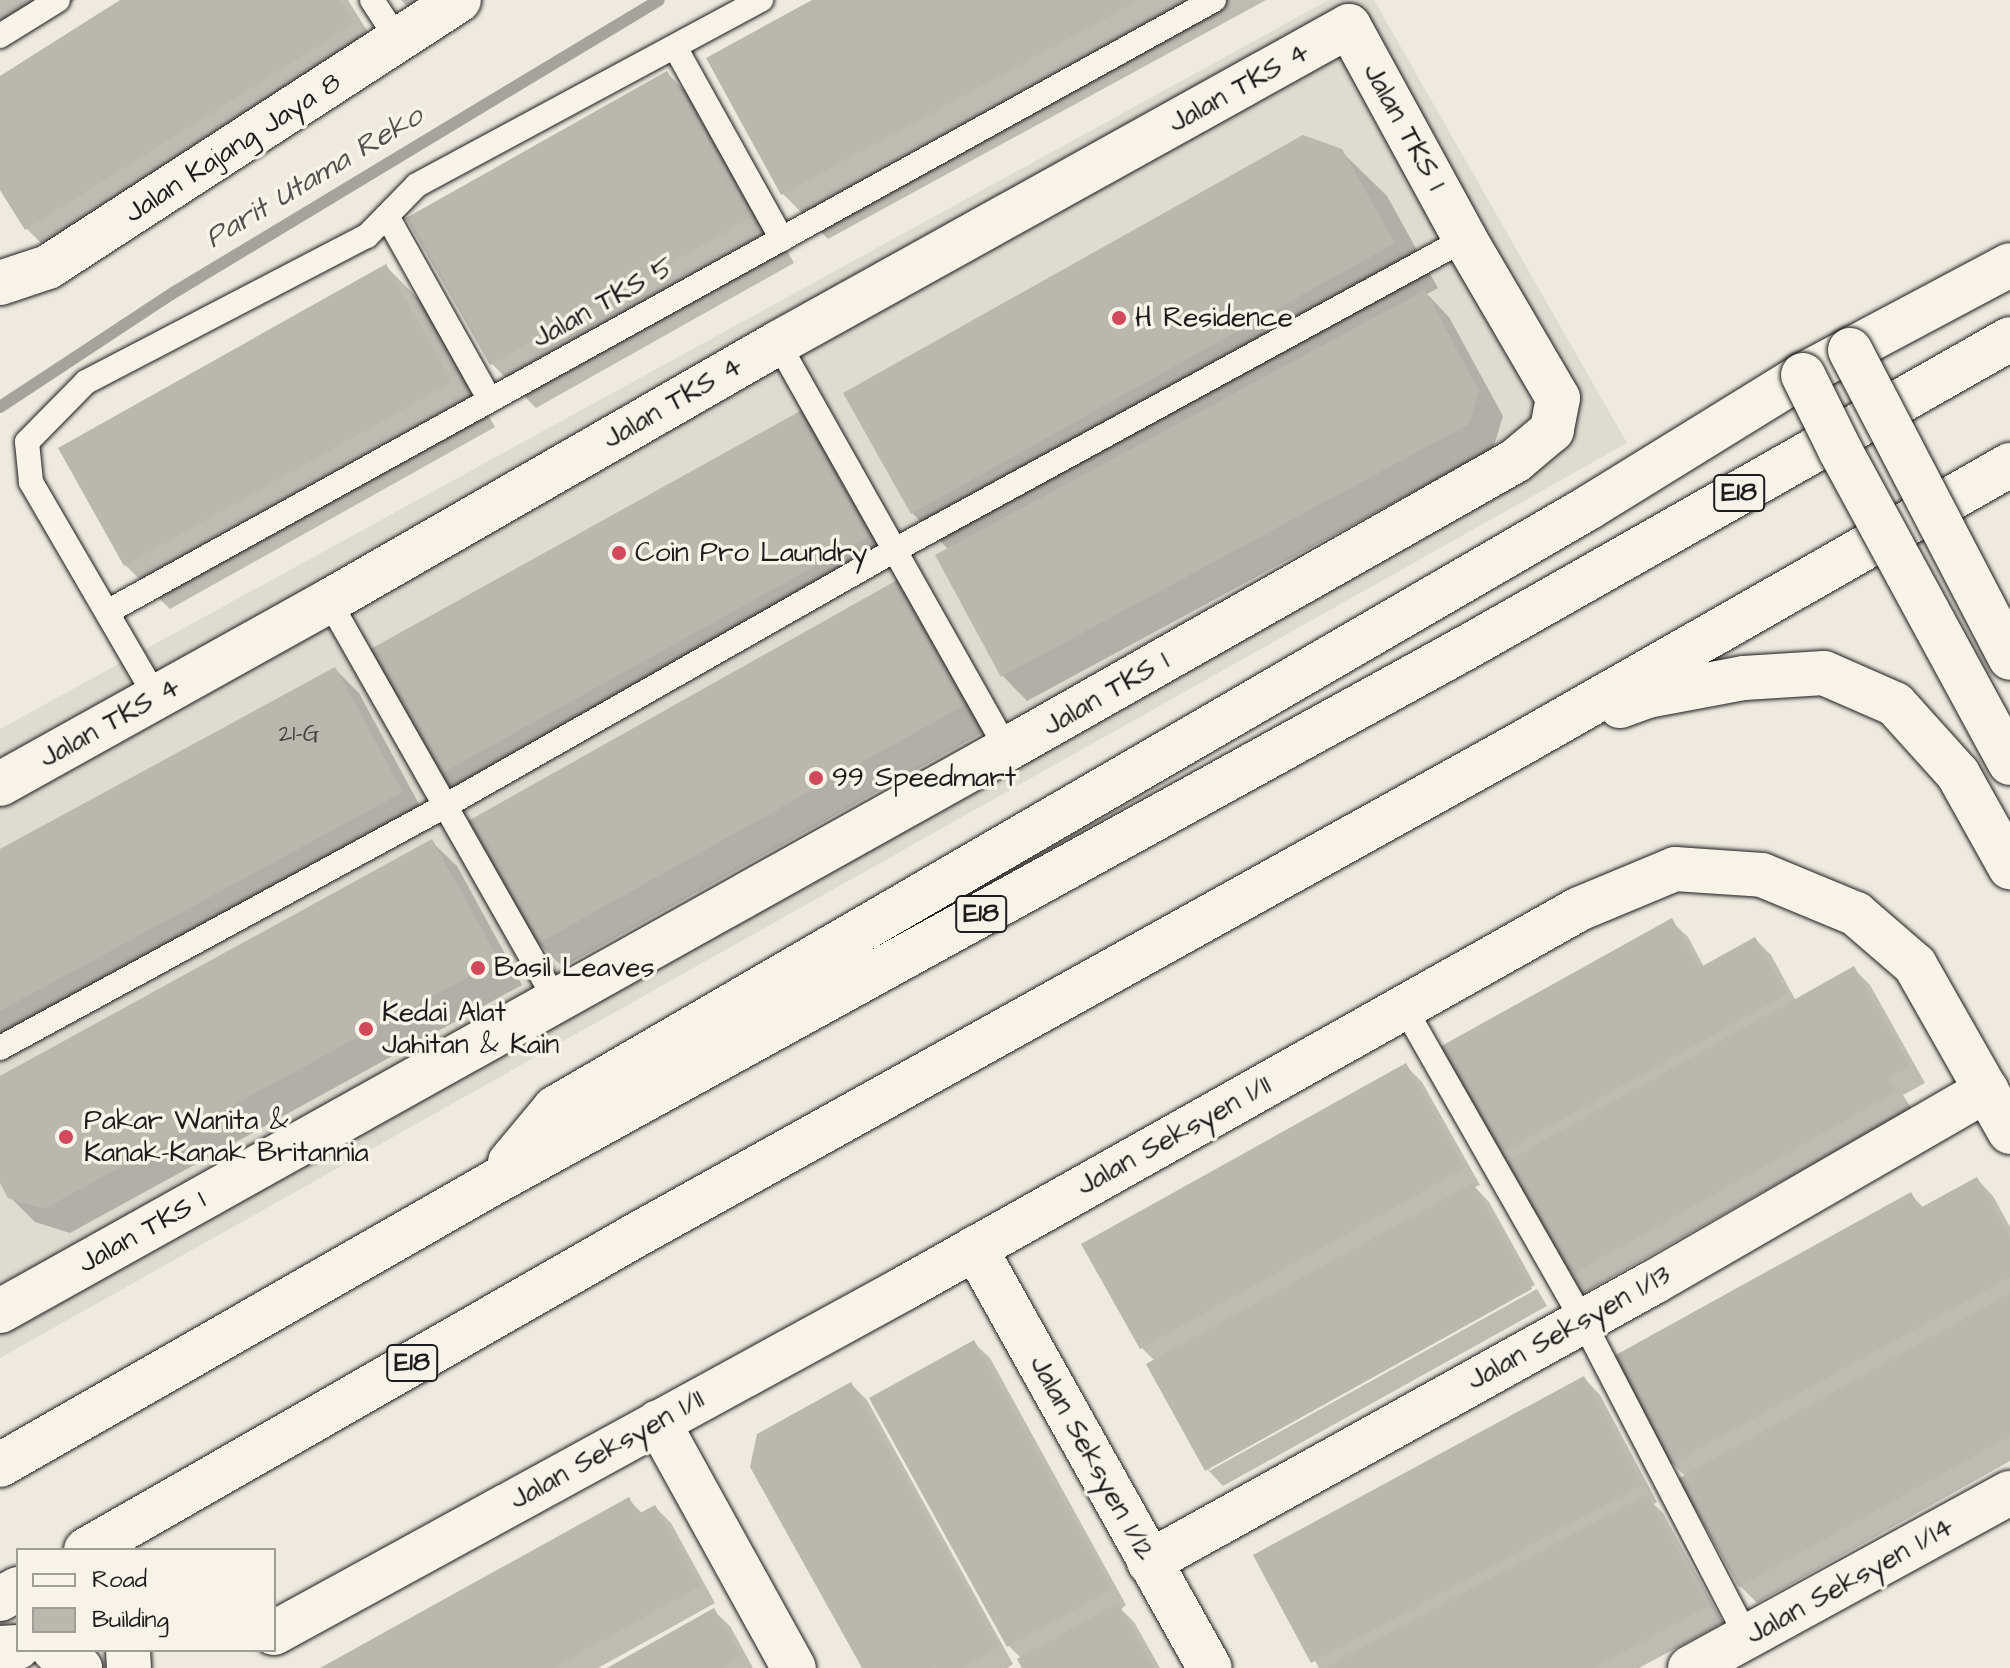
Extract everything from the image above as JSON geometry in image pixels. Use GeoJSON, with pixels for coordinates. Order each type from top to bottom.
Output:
{"type":"FeatureCollection","features":[{"type":"Feature","properties":{"kind":"main road","name":"Jalan Kajang Jaya 8"},"geometry":{"type":"LineString","coordinates":[[0,283],[48,267],[459,0]]}},
{"type":"Feature","properties":{"kind":"main road","name":"Jalan TKS 1"},"geometry":{"type":"LineString","coordinates":[[0,1311],[1007,749],[1515,461],[1552,430],[1558,398],[1465,239],[1342,13]]}},
{"type":"Feature","properties":{"kind":"main road","name":"Jalan TKS 4"},"geometry":{"type":"LineString","coordinates":[[0,784],[329,601],[1342,13]]}},
{"type":"Feature","properties":{"kind":"main road"},"geometry":{"type":"LineString","coordinates":[[493,1183],[555,1108],[1588,508],[1803,375],[2010,265]]}},
{"type":"Feature","properties":{"kind":"main road","name":"E18"},"geometry":{"type":"LineString","coordinates":[[0,1465],[493,1183],[1469,646],[2010,339]]}},
{"type":"Feature","properties":{"kind":"main road"},"geometry":{"type":"LineString","coordinates":[[1850,350],[2010,658]]}},
{"type":"Feature","properties":{"kind":"main road"},"geometry":{"type":"LineString","coordinates":[[1803,375],[2010,763]]}},
{"type":"Feature","properties":{"kind":"main road","name":"E18"},"geometry":{"type":"LineString","coordinates":[[89,1548],[638,1234],[1529,739],[2010,465]]}},
{"type":"Feature","properties":{"kind":"main road"},"geometry":{"type":"LineString","coordinates":[[1529,739],[1648,696],[1744,678],[1824,673],[1895,704],[1958,774],[2010,867]]}},
{"type":"Feature","properties":{"kind":"main road","name":"Jalan Seksyen 1/11"},"geometry":{"type":"LineString","coordinates":[[276,1632],[975,1248],[1579,909],[1675,869],[1762,875],[1856,914],[1915,965],[2010,1132]]}},
{"type":"Feature","properties":{"kind":"main road","name":"Jalan Seksyen 1/13"},"geometry":{"type":"LineString","coordinates":[[1149,1562],[1583,1321],[1987,1090]]}},
{"type":"Feature","properties":{"kind":"main road","name":"Jalan Seksyen 1/12"},"geometry":{"type":"LineString","coordinates":[[975,1248],[1210,1668]]}},
{"type":"Feature","properties":{"kind":"main road"},"geometry":{"type":"LineString","coordinates":[[658,1422],[794,1668]]}},
{"type":"Feature","properties":{"kind":"main road"},"geometry":{"type":"LineString","coordinates":[[152,1548],[187,1492]]}},
{"type":"Feature","properties":{"kind":"main road","name":"Jalan Seksyen 1/14"},"geometry":{"type":"LineString","coordinates":[[1690,1668],[2010,1493]]}},
{"type":"Feature","properties":{"kind":"main road"},"geometry":{"type":"LineString","coordinates":[[57,1652],[80,1668]]}},
{"type":"Feature","properties":{"kind":"lane"},"geometry":{"type":"LineString","coordinates":[[0,36],[58,0]]}},
{"type":"Feature","properties":{"kind":"lane"},"geometry":{"type":"LineString","coordinates":[[372,0],[398,40]]}},
{"type":"Feature","properties":{"kind":"lane"},"geometry":{"type":"LineString","coordinates":[[156,697],[31,482],[27,442],[86,382],[367,236],[417,185],[761,0]]}},
{"type":"Feature","properties":{"kind":"lane","name":"Jalan TKS 5"},"geometry":{"type":"LineString","coordinates":[[107,612],[1214,0]]}},
{"type":"Feature","properties":{"kind":"lane"},"geometry":{"type":"LineString","coordinates":[[675,47],[782,239]]}},
{"type":"Feature","properties":{"kind":"lane"},"geometry":{"type":"LineString","coordinates":[[387,216],[490,400]]}},
{"type":"Feature","properties":{"kind":"lane"},"geometry":{"type":"LineString","coordinates":[[0,1048],[445,806],[895,550],[1465,239]]}},
{"type":"Feature","properties":{"kind":"lane"},"geometry":{"type":"LineString","coordinates":[[778,343],[1007,749]]}},
{"type":"Feature","properties":{"kind":"lane"},"geometry":{"type":"LineString","coordinates":[[329,601],[556,1001]]}},
{"type":"Feature","properties":{"kind":"lane"},"geometry":{"type":"LineString","coordinates":[[1404,1007],[1583,1321],[1747,1637]]}},
{"type":"Feature","properties":{"kind":"shaded area"},"geometry":{"type":"Polygon","coordinates":[[[1329,0],[1374,0],[1627,443],[0,1358],[0,729],[1329,0]]]}},
{"type":"Feature","properties":{"kind":"building"},"geometry":{"type":"Polygon","coordinates":[[[120,0],[340,0],[355,23],[25,230],[0,190],[0,76],[120,0]]]}},
{"type":"Feature","properties":{"kind":"building"},"geometry":{"type":"Polygon","coordinates":[[[812,0],[1139,0],[781,195],[706,58],[812,0]]]}},
{"type":"Feature","properties":{"kind":"building"},"geometry":{"type":"Polygon","coordinates":[[[667,71],[750,218],[490,365],[406,218],[667,71]]]}},
{"type":"Feature","properties":{"kind":"building","name":"H Residence"},"geometry":{"type":"Polygon","coordinates":[[[1303,135],[1342,149],[1395,243],[911,514],[843,393],[1303,135]]]}},
{"type":"Feature","properties":{"kind":"building"},"geometry":{"type":"Polygon","coordinates":[[[386,264],[452,382],[124,566],[58,448],[386,264]]]}},
{"type":"Feature","properties":{"kind":"building"},"geometry":{"type":"Polygon","coordinates":[[[1425,290],[1479,391],[1469,424],[1001,677],[935,555],[1425,290]]]}},
{"type":"Feature","properties":{"kind":"building"},"geometry":{"type":"Polygon","coordinates":[[[802,410],[871,535],[437,776],[367,651],[802,410]]]}},
{"type":"Feature","properties":{"kind":"building"},"geometry":{"type":"Polygon","coordinates":[[[899,579],[968,703],[537,944],[468,821],[899,579]]]}},
{"type":"Feature","properties":{"kind":"building"},"geometry":{"type":"Polygon","coordinates":[[[335,667],[403,792],[0,1011],[0,849],[335,667]]]}},
{"type":"Feature","properties":{"kind":"building"},"geometry":{"type":"Polygon","coordinates":[[[432,839],[499,960],[44,1209],[8,1198],[0,1183],[0,1076],[432,839]]]}},
{"type":"Feature","properties":{"kind":"building"},"geometry":{"type":"Polygon","coordinates":[[[1672,918],[1699,968],[1755,937],[1787,994],[1496,1156],[1436,1049],[1672,918]]]}},
{"type":"Feature","properties":{"kind":"building"},"geometry":{"type":"Polygon","coordinates":[[[1854,966],[1910,1066],[1888,1078],[1896,1092],[1564,1279],[1500,1165],[1854,966]]]}},
{"type":"Feature","properties":{"kind":"building"},"geometry":{"type":"Polygon","coordinates":[[[1406,1063],[1465,1168],[1140,1349],[1081,1244],[1406,1063]]]}},
{"type":"Feature","properties":{"kind":"building"},"geometry":{"type":"Polygon","coordinates":[[[1977,1177],[2010,1237],[2010,1277],[1671,1464],[1612,1357],[1911,1192],[1920,1208],[1977,1177]]]}},
{"type":"Feature","properties":{"kind":"building"},"geometry":{"type":"Polygon","coordinates":[[[1473,1183],[1532,1289],[1205,1471],[1146,1364],[1473,1183]]]}},
{"type":"Feature","properties":{"kind":"building"},"geometry":{"type":"Polygon","coordinates":[[[2010,1293],[2010,1436],[1739,1587],[1678,1479],[2010,1293]]]}},
{"type":"Feature","properties":{"kind":"building"},"geometry":{"type":"Polygon","coordinates":[[[974,1340],[1112,1589],[1007,1647],[869,1398],[974,1340]]]}},
{"type":"Feature","properties":{"kind":"building"},"geometry":{"type":"Polygon","coordinates":[[[1584,1376],[1642,1485],[1311,1663],[1253,1555],[1584,1376]]]}},
{"type":"Feature","properties":{"kind":"building"},"geometry":{"type":"Polygon","coordinates":[[[851,1382],[999,1647],[961,1668],[936,1668],[935,1665],[929,1668],[862,1668],[750,1467],[757,1434],[851,1382]]]}},
{"type":"Feature","properties":{"kind":"building"},"geometry":{"type":"Polygon","coordinates":[[[1647,1494],[1708,1606],[1642,1642],[1593,1668],[1324,1668],[1647,1494]]]}},
{"type":"Feature","properties":{"kind":"building"},"geometry":{"type":"Polygon","coordinates":[[[629,1497],[638,1514],[655,1505],[700,1586],[553,1668],[320,1668],[629,1497]]]}},
{"type":"Feature","properties":{"kind":"building"},"geometry":{"type":"Polygon","coordinates":[[[1118,1603],[1154,1668],[1022,1668],[1017,1659],[1118,1603]]]}},
{"type":"Feature","properties":{"kind":"building"},"geometry":{"type":"Polygon","coordinates":[[[714,1608],[741,1656],[720,1668],[607,1668],[714,1608]]]}},
{"type":"Feature","properties":{"kind":"waterway","name":"Parit Utama Reko"},"geometry":{"type":"LineString","coordinates":[[0,407],[173,293],[659,0]]}},
{"type":"Feature","properties":{"kind":"place","name":"H Residence"},"geometry":{"type":"Point","coordinates":[1119,318]}},
{"type":"Feature","properties":{"kind":"place","name":"Coin Pro Laundry"},"geometry":{"type":"Point","coordinates":[619,553]}},
{"type":"Feature","properties":{"kind":"place","name":"99 Speedmart"},"geometry":{"type":"Point","coordinates":[816,778]}},
{"type":"Feature","properties":{"kind":"place","name":"Basil Leaves"},"geometry":{"type":"Point","coordinates":[478,968]}},
{"type":"Feature","properties":{"kind":"place","name":"Kedai Alat Jahitan & Kain"},"geometry":{"type":"Point","coordinates":[366,1029]}},
{"type":"Feature","properties":{"kind":"place","name":"Pakar Wanita & Kanak-Kanak Britannia"},"geometry":{"type":"Point","coordinates":[66,1137]}}]}
